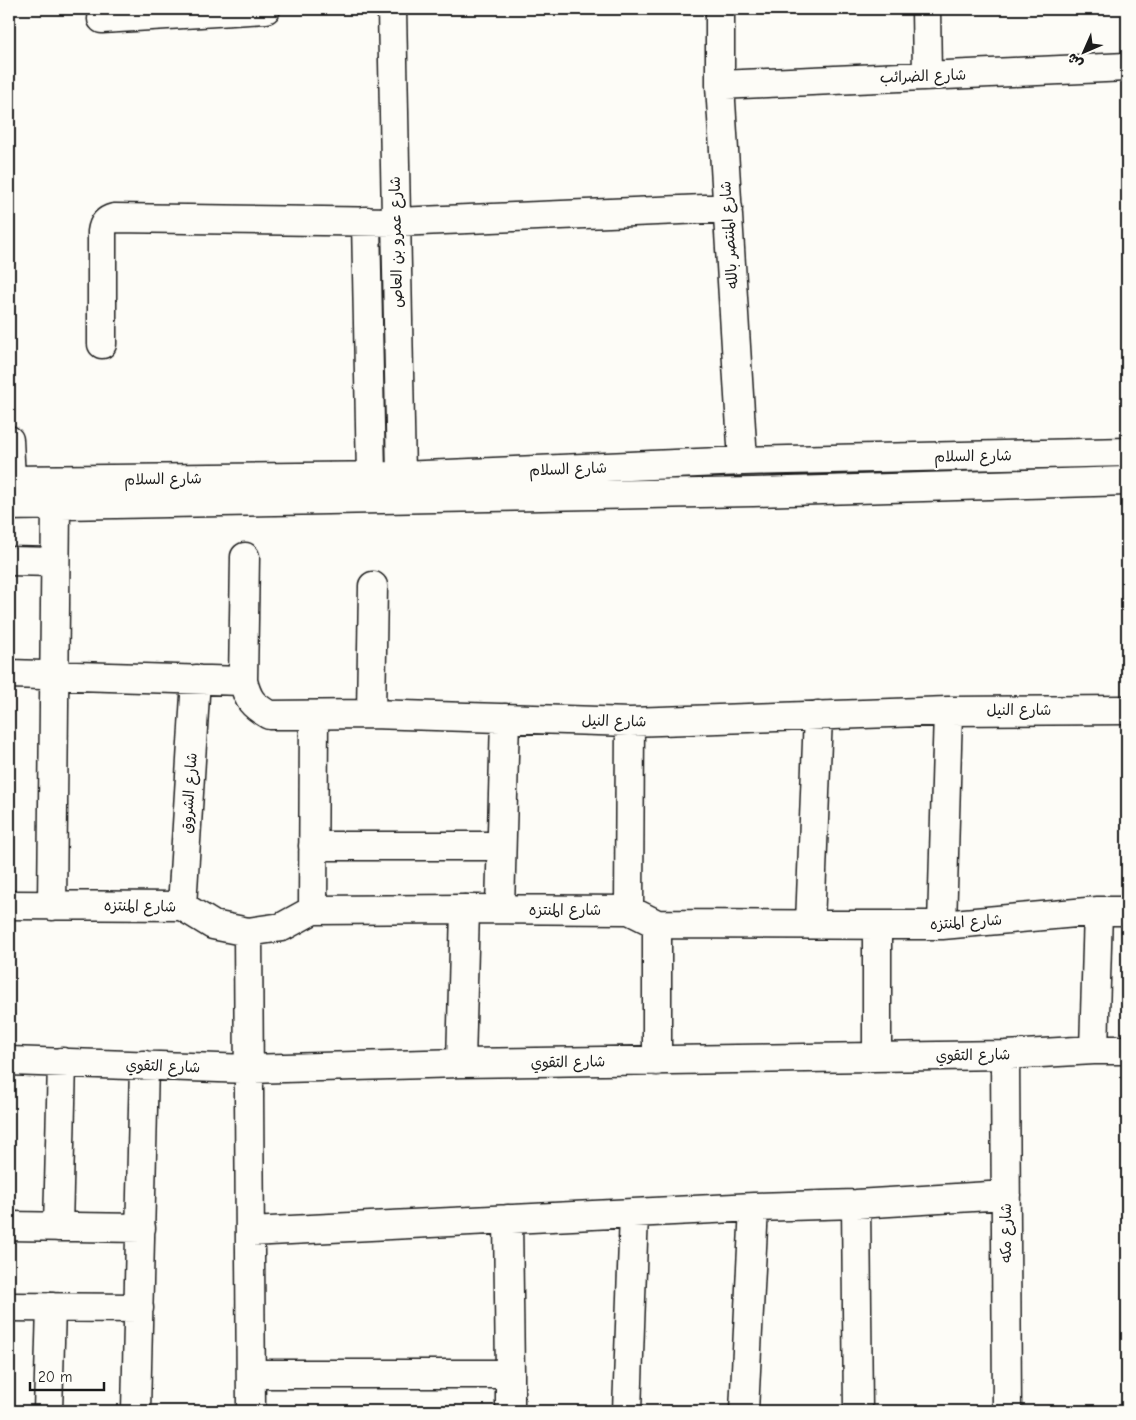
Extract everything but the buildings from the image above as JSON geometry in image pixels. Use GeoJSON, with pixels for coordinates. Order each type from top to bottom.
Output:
{"type":"FeatureCollection","features":[{"type":"Feature","properties":{"kind":"street"},"geometry":{"type":"LineString","coordinates":[[102,19],[266,9]]}},
{"type":"Feature","properties":{"kind":"street","name":"شارع عمرو بن العاص"},"geometry":{"type":"LineString","coordinates":[[392,9],[401,476]]}},
{"type":"Feature","properties":{"kind":"street","name":"شارع المنتصر بالله"},"geometry":{"type":"LineString","coordinates":[[720,9],[720,85],[743,461]]}},
{"type":"Feature","properties":{"kind":"street"},"geometry":{"type":"LineString","coordinates":[[926,9],[927,76]]}},
{"type":"Feature","properties":{"kind":"street","name":"شارع الضرائب"},"geometry":{"type":"LineString","coordinates":[[720,85],[1127,67]]}},
{"type":"Feature","properties":{"kind":"street"},"geometry":{"type":"LineString","coordinates":[[102,344],[102,232],[105,222],[109,219],[396,222],[728,208]]}},
{"type":"Feature","properties":{"kind":"street"},"geometry":{"type":"LineString","coordinates":[[366,221],[371,476]]}},
{"type":"Feature","properties":{"kind":"street"},"geometry":{"type":"LineString","coordinates":[[9,440],[10,489]]}},
{"type":"Feature","properties":{"kind":"street","name":"شارع السلام"},"geometry":{"type":"LineString","coordinates":[[10,489],[401,476],[743,461],[1127,452]]}},
{"type":"Feature","properties":{"kind":"street","name":"شارع السلام"},"geometry":{"type":"LineString","coordinates":[[10,489],[56,506],[733,492],[1127,481]]}},
{"type":"Feature","properties":{"kind":"street"},"geometry":{"type":"LineString","coordinates":[[52,906],[56,506]]}},
{"type":"Feature","properties":{"kind":"street","name":"شارع النيل"},"geometry":{"type":"LineString","coordinates":[[245,557],[243,680],[247,695],[256,707],[269,715],[371,714],[630,722],[948,711],[1127,710]]}},
{"type":"Feature","properties":{"kind":"street"},"geometry":{"type":"LineString","coordinates":[[9,561],[55,562]]}},
{"type":"Feature","properties":{"kind":"street"},"geometry":{"type":"LineString","coordinates":[[371,714],[373,586]]}},
{"type":"Feature","properties":{"kind":"street"},"geometry":{"type":"LineString","coordinates":[[9,674],[243,680]]}},
{"type":"Feature","properties":{"kind":"street","name":"شارع الشروق"},"geometry":{"type":"LineString","coordinates":[[182,906],[196,679]]}},
{"type":"Feature","properties":{"kind":"street"},"geometry":{"type":"LineString","coordinates":[[942,925],[948,711]]}},
{"type":"Feature","properties":{"kind":"street"},"geometry":{"type":"LineString","coordinates":[[313,910],[314,715]]}},
{"type":"Feature","properties":{"kind":"street"},"geometry":{"type":"LineString","coordinates":[[810,924],[818,715]]}},
{"type":"Feature","properties":{"kind":"street"},"geometry":{"type":"LineString","coordinates":[[500,909],[505,718]]}},
{"type":"Feature","properties":{"kind":"street"},"geometry":{"type":"LineString","coordinates":[[629,910],[630,722]]}},
{"type":"Feature","properties":{"kind":"street"},"geometry":{"type":"LineString","coordinates":[[313,846],[502,846]]}},
{"type":"Feature","properties":{"kind":"street","name":"شارع المنتزه"},"geometry":{"type":"LineString","coordinates":[[9,905],[182,906],[213,925],[248,932],[282,927],[313,910],[629,910],[657,924],[877,925],[942,925],[1098,911],[1127,911]]}},
{"type":"Feature","properties":{"kind":"street"},"geometry":{"type":"LineString","coordinates":[[461,1063],[465,909]]}},
{"type":"Feature","properties":{"kind":"street"},"geometry":{"type":"LineString","coordinates":[[1094,1050],[1098,911]]}},
{"type":"Feature","properties":{"kind":"street"},"geometry":{"type":"LineString","coordinates":[[657,924],[657,1061]]}},
{"type":"Feature","properties":{"kind":"street"},"geometry":{"type":"LineString","coordinates":[[877,925],[877,1057]]}},
{"type":"Feature","properties":{"kind":"street"},"geometry":{"type":"LineString","coordinates":[[248,932],[251,1411]]}},
{"type":"Feature","properties":{"kind":"street","name":"شارع التقوي"},"geometry":{"type":"LineString","coordinates":[[9,1061],[249,1069],[461,1063],[1005,1055],[1127,1050]]}},
{"type":"Feature","properties":{"kind":"street","name":"شارع مكه"},"geometry":{"type":"LineString","coordinates":[[1005,1055],[1007,1411]]}},
{"type":"Feature","properties":{"kind":"street"},"geometry":{"type":"LineString","coordinates":[[58,1227],[62,1062]]}},
{"type":"Feature","properties":{"kind":"street"},"geometry":{"type":"LineString","coordinates":[[136,1411],[144,1065]]}},
{"type":"Feature","properties":{"kind":"street"},"geometry":{"type":"LineString","coordinates":[[250,1232],[754,1207],[856,1204],[1006,1195]]}},
{"type":"Feature","properties":{"kind":"street"},"geometry":{"type":"LineString","coordinates":[[856,1204],[858,1411]]}},
{"type":"Feature","properties":{"kind":"street"},"geometry":{"type":"LineString","coordinates":[[744,1411],[754,1207]]}},
{"type":"Feature","properties":{"kind":"street"},"geometry":{"type":"LineString","coordinates":[[627,1411],[634,1213]]}},
{"type":"Feature","properties":{"kind":"street"},"geometry":{"type":"LineString","coordinates":[[508,1219],[510,1411]]}},
{"type":"Feature","properties":{"kind":"street"},"geometry":{"type":"LineString","coordinates":[[9,1226],[141,1228]]}},
{"type":"Feature","properties":{"kind":"street"},"geometry":{"type":"LineString","coordinates":[[9,1307],[139,1308]]}},
{"type":"Feature","properties":{"kind":"street"},"geometry":{"type":"LineString","coordinates":[[48,1411],[51,1308]]}},
{"type":"Feature","properties":{"kind":"street"},"geometry":{"type":"LineString","coordinates":[[251,1374],[510,1374]]}}]}
